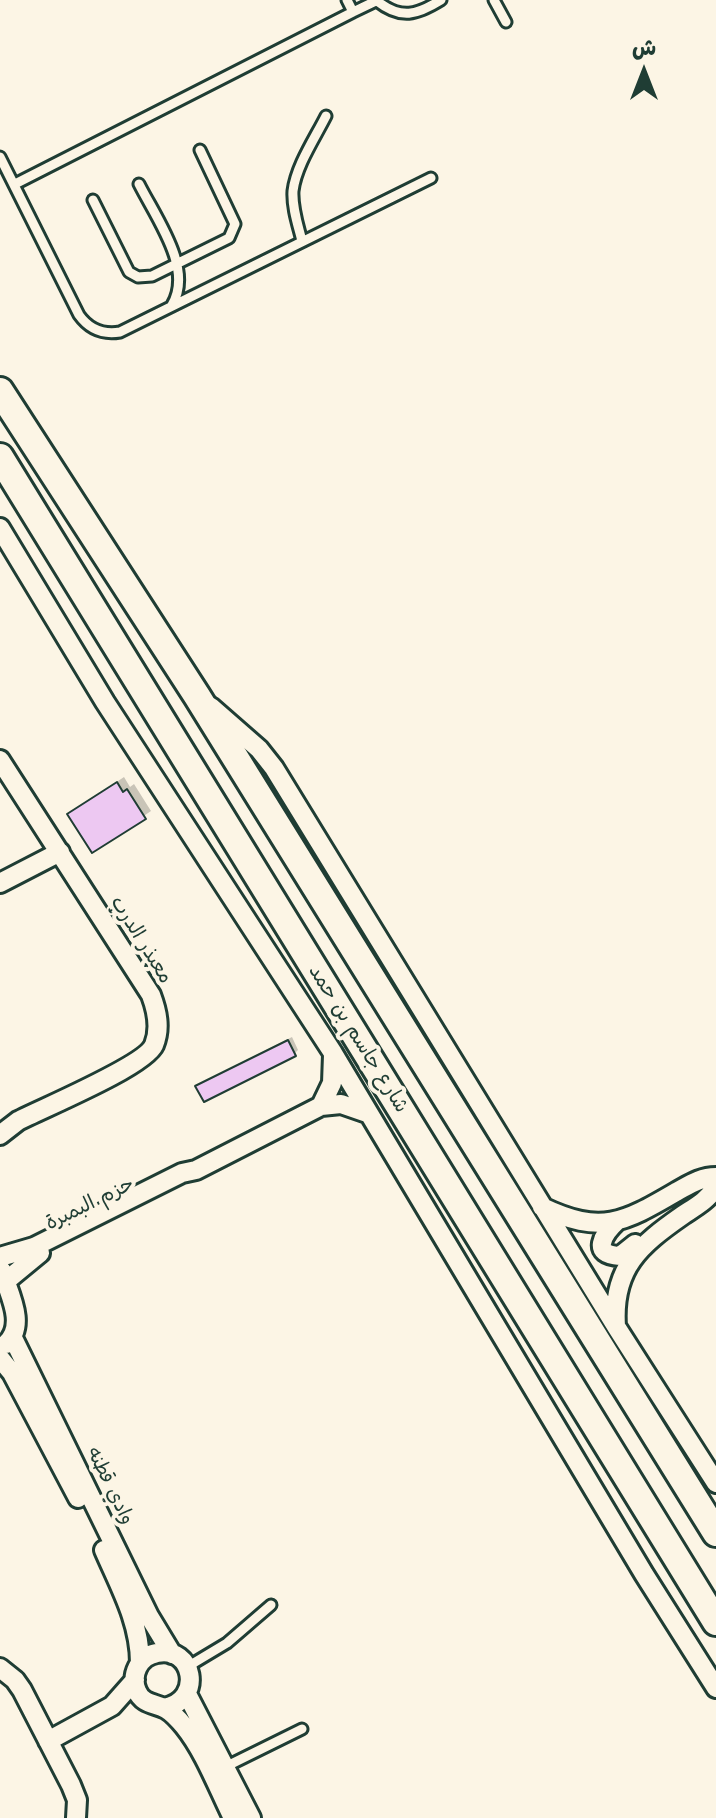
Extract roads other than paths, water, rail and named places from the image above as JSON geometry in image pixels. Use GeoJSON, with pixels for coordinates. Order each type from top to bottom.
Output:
{"type":"FeatureCollection","features":[{"type":"Feature","properties":{"kind":"main road"},"geometry":{"type":"LineString","coordinates":[[0,391],[197,696],[716,1533]]}},
{"type":"Feature","properties":{"kind":"main road","name":"شارع جاسم بن حمد"},"geometry":{"type":"LineString","coordinates":[[0,457],[716,1622]]}},
{"type":"Feature","properties":{"kind":"street","name":"شارع جاسم بن حمد"},"geometry":{"type":"LineString","coordinates":[[0,528],[105,702],[333,1053],[644,1574],[716,1688]]}},
{"type":"Feature","properties":{"kind":"street"},"geometry":{"type":"LineString","coordinates":[[197,696],[250,741],[274,768],[542,1207],[716,1483]]}},
{"type":"Feature","properties":{"kind":"street","name":"معيذر الدرب"},"geometry":{"type":"LineString","coordinates":[[0,760],[151,995],[157,1011],[155,1044],[139,1061],[9,1123],[0,1135]]}},
{"type":"Feature","properties":{"kind":"street"},"geometry":{"type":"LineString","coordinates":[[0,883],[60,852]]}},
{"type":"Feature","properties":{"kind":"street"},"geometry":{"type":"LineString","coordinates":[[333,1053],[332,1083],[321,1106],[348,1105],[367,1113]]}},
{"type":"Feature","properties":{"kind":"street","name":"حزم البمبرة"},"geometry":{"type":"LineString","coordinates":[[0,1257],[56,1241],[186,1180],[196,1170],[321,1106]]}},
{"type":"Feature","properties":{"kind":"street"},"geometry":{"type":"LineString","coordinates":[[542,1207],[583,1223],[617,1221],[638,1214],[698,1180],[716,1177]]}},
{"type":"Feature","properties":{"kind":"street"},"geometry":{"type":"LineString","coordinates":[[617,1328],[615,1311],[622,1276],[635,1254],[654,1235],[706,1199],[716,1187]]}},
{"type":"Feature","properties":{"kind":"street"},"geometry":{"type":"LineString","coordinates":[[617,1221],[602,1238],[602,1247],[611,1256],[624,1255],[638,1241],[654,1235]]}},
{"type":"Feature","properties":{"kind":"street","name":"حزم البمبرة"},"geometry":{"type":"LineString","coordinates":[[3,1273],[26,1262],[56,1241]]}},
{"type":"Feature","properties":{"kind":"street"},"geometry":{"type":"LineString","coordinates":[[3,1273],[17,1321],[6,1342]]}},
{"type":"Feature","properties":{"kind":"street","name":"وادي قطنه"},"geometry":{"type":"LineString","coordinates":[[6,1342],[149,1616],[172,1654]]}},
{"type":"Feature","properties":{"kind":"street","name":"وادي قطنه"},"geometry":{"type":"LineString","coordinates":[[0,1358],[12,1373],[96,1533],[135,1620],[139,1637],[137,1672]]}},
{"type":"Feature","properties":{"kind":"street"},"geometry":{"type":"LineString","coordinates":[[48,1741],[112,1706],[151,1654],[172,1654],[187,1667],[190,1680],[187,1694],[177,1704],[112,1706]]}},
{"type":"Feature","properties":{"kind":"street"},"geometry":{"type":"LineString","coordinates":[[0,1668],[15,1680],[71,1785],[77,1800],[76,1818]]}},
{"type":"Feature","properties":{"kind":"street"},"geometry":{"type":"LineString","coordinates":[[137,1672],[138,1693],[181,1723],[195,1741],[233,1818]]}},
{"type":"Feature","properties":{"kind":"street"},"geometry":{"type":"LineString","coordinates":[[187,1694],[251,1818]]}},
{"type":"Feature","properties":{"kind":"lane"},"geometry":{"type":"LineString","coordinates":[[347,0],[353,12]]}},
{"type":"Feature","properties":{"kind":"lane"},"geometry":{"type":"LineString","coordinates":[[15,184],[377,0],[391,11],[406,15],[421,12],[441,0]]}},
{"type":"Feature","properties":{"kind":"lane"},"geometry":{"type":"LineString","coordinates":[[494,0],[506,22]]}},
{"type":"Feature","properties":{"kind":"lane"},"geometry":{"type":"LineString","coordinates":[[302,241],[293,191],[326,116]]}},
{"type":"Feature","properties":{"kind":"lane"},"geometry":{"type":"LineString","coordinates":[[93,200],[129,272],[138,277],[152,276],[229,238],[233,233],[235,224],[200,150]]}},
{"type":"Feature","properties":{"kind":"lane"},"geometry":{"type":"LineString","coordinates":[[0,157],[79,315],[90,327],[104,333],[120,332],[431,178]]}},
{"type":"Feature","properties":{"kind":"lane"},"geometry":{"type":"LineString","coordinates":[[139,184],[178,262],[178,295],[171,306]]}},
{"type":"Feature","properties":{"kind":"lane"},"geometry":{"type":"LineString","coordinates":[[187,1667],[227,1643],[271,1605]]}},
{"type":"Feature","properties":{"kind":"lane"},"geometry":{"type":"LineString","coordinates":[[225,1767],[302,1729]]}}]}
